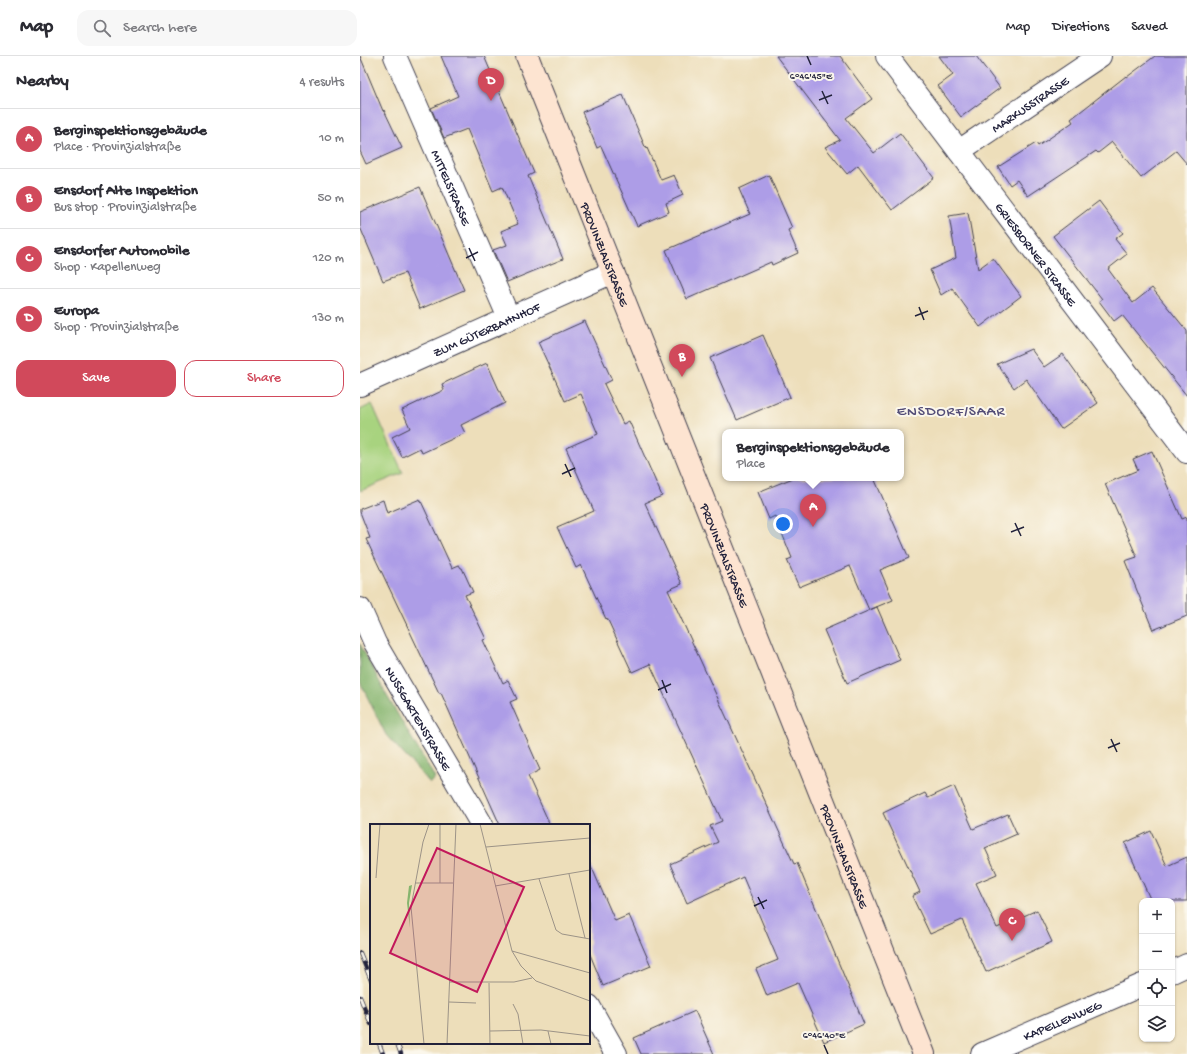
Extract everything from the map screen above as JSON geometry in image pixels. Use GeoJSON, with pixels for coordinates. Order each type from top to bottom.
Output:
{"type":"FeatureCollection","features":[{"type":"Feature","properties":{"kind":"main road","name":"PROVINZIALSTRASSE"},"geometry":{"type":"LineString","coordinates":[[528,56],[924,1054]]}},
{"type":"Feature","properties":{"kind":"street","name":"MITTELSTRASSE"},"geometry":{"type":"LineString","coordinates":[[395,56],[509,318]]}},
{"type":"Feature","properties":{"kind":"street","name":"GRIESBORNER STRASSE"},"geometry":{"type":"LineString","coordinates":[[887,56],[1187,452]]}},
{"type":"Feature","properties":{"kind":"street","name":"MARKUSSTRASSE"},"geometry":{"type":"LineString","coordinates":[[959,151],[1100,56]]}},
{"type":"Feature","properties":{"kind":"street","name":"ZUM GÜTERBAHNHOF"},"geometry":{"type":"LineString","coordinates":[[360,385],[613,272]]}},
{"type":"Feature","properties":{"kind":"street","name":"NUSSGARTENSTRASSE"},"geometry":{"type":"LineString","coordinates":[[360,609],[375,643],[481,824]]}},
{"type":"Feature","properties":{"kind":"street"},"geometry":{"type":"LineString","coordinates":[[1175,971],[1187,965]]}},
{"type":"Feature","properties":{"kind":"street","name":"KAPELLENWEG"},"geometry":{"type":"LineString","coordinates":[[982,1054],[1139,985]]}},
{"type":"Feature","properties":{"kind":"street"},"geometry":{"type":"LineString","coordinates":[[590,1008],[616,1054]]}},
{"type":"Feature","properties":{"kind":"green space"},"geometry":{"type":"Polygon","coordinates":[[[372,404],[403,473],[360,491],[360,410],[372,404]]]}},
{"type":"Feature","properties":{"kind":"green space"},"geometry":{"type":"Polygon","coordinates":[[[360,644],[387,696],[435,778],[430,783],[386,735],[360,682],[360,644]]]}},
{"type":"Feature","properties":{"kind":"building"},"geometry":{"type":"Polygon","coordinates":[[[360,56],[383,111],[384,110],[402,148],[366,164],[360,151],[360,56]]]}},
{"type":"Feature","properties":{"kind":"building"},"geometry":{"type":"Polygon","coordinates":[[[441,56],[484,56],[534,173],[528,176],[563,259],[507,282],[493,250],[507,245],[501,231],[518,224],[502,187],[493,191],[467,129],[444,138],[431,108],[458,96],[441,56]]]}},
{"type":"Feature","properties":{"kind":"building"},"geometry":{"type":"Polygon","coordinates":[[[776,56],[840,56],[872,99],[846,118],[874,153],[900,133],[934,178],[892,210],[858,165],[847,174],[825,147],[840,140],[776,56]]]}},
{"type":"Feature","properties":{"kind":"building"},"geometry":{"type":"Polygon","coordinates":[[[939,56],[976,56],[1000,88],[961,117],[938,86],[953,75],[939,56]]]}},
{"type":"Feature","properties":{"kind":"building"},"geometry":{"type":"Polygon","coordinates":[[[1155,56],[1187,56],[1187,164],[1176,151],[1141,178],[1112,142],[1098,153],[1096,151],[1028,196],[1017,180],[1010,185],[998,167],[1036,143],[1038,146],[1073,122],[1071,119],[1126,76],[1127,77],[1155,56]]]}},
{"type":"Feature","properties":{"kind":"building"},"geometry":{"type":"Polygon","coordinates":[[[623,95],[661,180],[674,175],[683,195],[666,203],[669,212],[637,226],[601,146],[597,148],[582,112],[623,95]]]}},
{"type":"Feature","properties":{"kind":"building"},"geometry":{"type":"Polygon","coordinates":[[[769,175],[792,228],[788,230],[798,253],[772,265],[771,262],[687,299],[666,250],[750,214],[739,189],[769,175]]]}},
{"type":"Feature","properties":{"kind":"building"},"geometry":{"type":"Polygon","coordinates":[[[420,187],[464,290],[420,309],[405,273],[383,281],[360,227],[360,212],[420,187]]]}},
{"type":"Feature","properties":{"kind":"building"},"geometry":{"type":"Polygon","coordinates":[[[1099,201],[1123,233],[1115,239],[1127,254],[1108,269],[1133,303],[1152,288],[1187,331],[1187,396],[1122,315],[1114,321],[1099,301],[1102,299],[1053,236],[1099,201]]]}},
{"type":"Feature","properties":{"kind":"building"},"geometry":{"type":"Polygon","coordinates":[[[968,213],[978,269],[993,258],[1021,296],[980,327],[952,288],[941,295],[930,270],[956,258],[949,216],[968,213]]]}},
{"type":"Feature","properties":{"kind":"building"},"geometry":{"type":"Polygon","coordinates":[[[585,321],[612,380],[604,384],[623,424],[629,421],[662,496],[645,503],[682,584],[668,590],[794,864],[797,863],[864,1024],[824,1042],[798,983],[767,996],[756,969],[778,960],[743,877],[687,903],[670,864],[718,842],[710,826],[722,821],[650,664],[632,672],[581,565],[576,568],[557,527],[594,511],[566,448],[598,434],[581,394],[565,401],[538,342],[585,321]]]}},
{"type":"Feature","properties":{"kind":"building"},"geometry":{"type":"Polygon","coordinates":[[[763,335],[790,397],[737,420],[710,358],[763,335]]]}},
{"type":"Feature","properties":{"kind":"building"},"geometry":{"type":"Polygon","coordinates":[[[1031,349],[1044,367],[1063,354],[1098,403],[1061,429],[1026,379],[1014,388],[997,364],[1031,349]]]}},
{"type":"Feature","properties":{"kind":"building"},"geometry":{"type":"Polygon","coordinates":[[[487,363],[505,403],[461,425],[465,433],[422,453],[420,448],[402,457],[392,437],[410,428],[402,410],[444,390],[442,384],[487,363]]]}},
{"type":"Feature","properties":{"kind":"building"},"geometry":{"type":"Polygon","coordinates":[[[1152,451],[1182,519],[1187,517],[1187,616],[1153,630],[1125,561],[1137,557],[1105,484],[1138,470],[1133,459],[1152,451]]]}},
{"type":"Feature","properties":{"kind":"building"},"geometry":{"type":"Polygon","coordinates":[[[786,481],[875,481],[909,558],[880,570],[893,600],[869,610],[850,566],[799,587],[787,560],[792,558],[775,516],[769,519],[758,492],[786,481]]]}},
{"type":"Feature","properties":{"kind":"building"},"geometry":{"type":"Polygon","coordinates":[[[420,499],[452,568],[459,565],[462,568],[473,592],[465,595],[486,639],[483,640],[503,683],[508,680],[517,699],[510,702],[540,770],[528,776],[550,824],[500,824],[441,693],[439,693],[366,539],[370,538],[360,509],[383,500],[387,513],[420,499]]]}},
{"type":"Feature","properties":{"kind":"building"},"geometry":{"type":"Polygon","coordinates":[[[877,607],[900,660],[847,683],[824,630],[877,607]]]}},
{"type":"Feature","properties":{"kind":"building"},"geometry":{"type":"Polygon","coordinates":[[[954,786],[973,829],[1008,814],[1017,834],[985,848],[997,874],[976,883],[997,928],[1037,910],[1052,942],[986,972],[962,920],[930,934],[912,896],[920,892],[883,813],[925,793],[928,798],[954,786]]]}},
{"type":"Feature","properties":{"kind":"building"},"geometry":{"type":"Polygon","coordinates":[[[1151,831],[1167,866],[1187,857],[1187,901],[1175,901],[1175,898],[1150,898],[1125,843],[1151,831]]]}},
{"type":"Feature","properties":{"kind":"building"},"geometry":{"type":"Polygon","coordinates":[[[590,863],[615,921],[629,915],[651,966],[603,986],[590,954],[590,863]]]}},
{"type":"Feature","properties":{"kind":"building"},"geometry":{"type":"Polygon","coordinates":[[[695,1011],[714,1054],[641,1054],[634,1038],[695,1011]]]}},
{"type":"Feature","properties":{"kind":"railway"},"geometry":{"type":"LineString","coordinates":[[360,953],[370,978]]}},
{"type":"Feature","properties":{"kind":"railway"},"geometry":{"type":"LineString","coordinates":[[360,997],[370,1022]]}},
{"type":"Feature","properties":{"kind":"railway"},"geometry":{"type":"LineString","coordinates":[[379,1044],[383,1054]]}},
{"type":"Feature","properties":{"kind":"railway"},"geometry":{"type":"LineString","coordinates":[[397,1044],[401,1054]]}},
{"type":"Feature","properties":{"kind":"place","name":"Europa"},"geometry":{"type":"Point","coordinates":[491,101]}},
{"type":"Feature","properties":{"kind":"place","name":"Ensdorf Alte Inspektion"},"geometry":{"type":"Point","coordinates":[682,377]}},
{"type":"Feature","properties":{"kind":"place","name":"Berginspektionsgebäude"},"geometry":{"type":"Point","coordinates":[813,527]}},
{"type":"Feature","properties":{"kind":"place","name":"Ensdorfer Automobile"},"geometry":{"type":"Point","coordinates":[1012,941]}},
{"type":"Feature","properties":{"kind":"district","name":"ENSDORF/SAAR"},"geometry":{"type":"Point","coordinates":[951,410]}}]}
